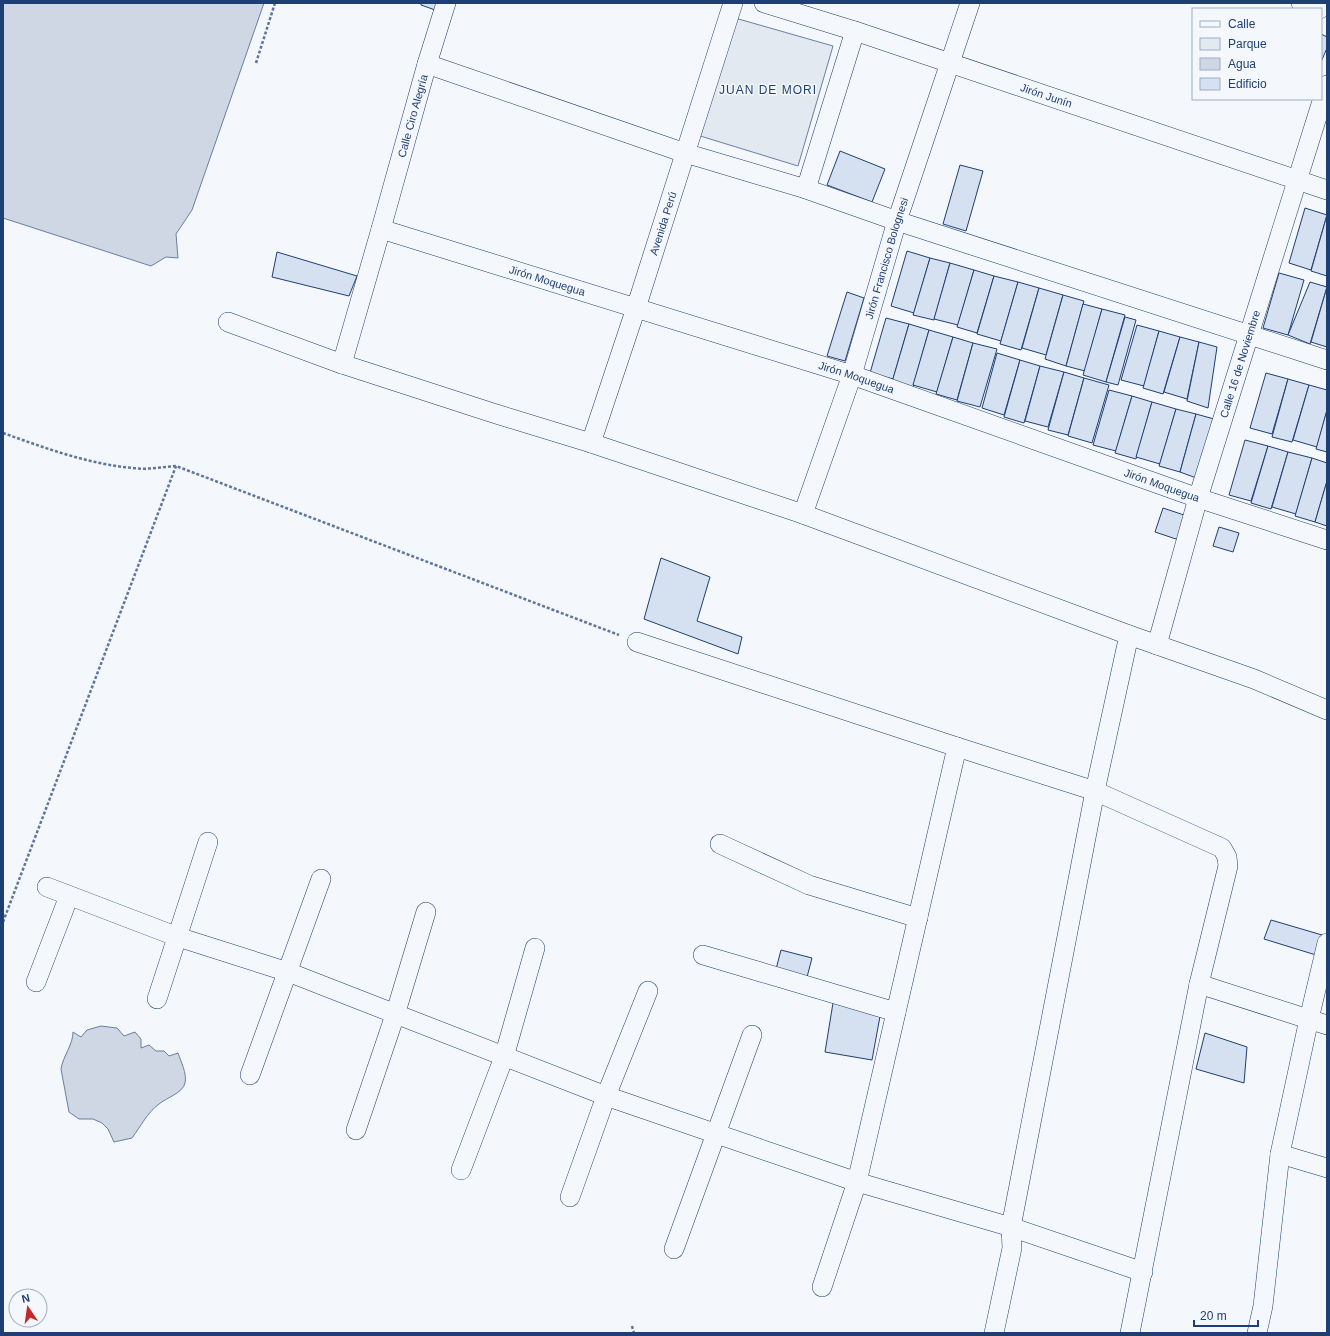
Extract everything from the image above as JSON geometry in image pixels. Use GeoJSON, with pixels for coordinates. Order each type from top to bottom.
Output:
{"type":"FeatureCollection","features":[{"type":"Feature","properties":{"kind":"street","name":"Calle Ciro Alegría"},"geometry":{"type":"LineString","coordinates":[[342,364],[382,229],[426,64],[446,3]]}},
{"type":"Feature","properties":{"kind":"street","name":"Avenida Perú"},"geometry":{"type":"LineString","coordinates":[[591,443],[636,308],[733,3]]}},
{"type":"Feature","properties":{"kind":"street","name":"Jirón Junín"},"geometry":{"type":"LineString","coordinates":[[764,3],[855,31],[1296,181],[1327,190]]}},
{"type":"Feature","properties":{"kind":"street","name":"Jirón Francisco Bolognesi"},"geometry":{"type":"LineString","coordinates":[[803,514],[852,375],[897,221],[970,3]]}},
{"type":"Feature","properties":{"kind":"street"},"geometry":{"type":"LineString","coordinates":[[1301,3],[1317,8]]}},
{"type":"Feature","properties":{"kind":"street"},"geometry":{"type":"LineString","coordinates":[[806,189],[855,31]]}},
{"type":"Feature","properties":{"kind":"street"},"geometry":{"type":"LineString","coordinates":[[426,64],[685,153],[806,189],[897,221],[1327,360]]}},
{"type":"Feature","properties":{"kind":"street","name":"Calle 16 de Noviembre"},"geometry":{"type":"LineString","coordinates":[[1157,645],[1198,498],[1327,85]]}},
{"type":"Feature","properties":{"kind":"street","name":"Jirón Moquegua"},"geometry":{"type":"LineString","coordinates":[[382,229],[852,375],[1198,498],[1327,540]]}},
{"type":"Feature","properties":{"kind":"street"},"geometry":{"type":"LineString","coordinates":[[228,322],[342,364],[492,413],[591,443],[803,514],[1129,635],[1254,679],[1327,710]]}},
{"type":"Feature","properties":{"kind":"street"},"geometry":{"type":"LineString","coordinates":[[994,1333],[1012,1248],[1011,1227],[1095,791],[1129,635]]}},
{"type":"Feature","properties":{"kind":"street"},"geometry":{"type":"LineString","coordinates":[[636,642],[1095,791],[1222,848],[1227,857],[1228,866],[1199,984],[1130,1333]]}},
{"type":"Feature","properties":{"kind":"street"},"geometry":{"type":"LineString","coordinates":[[822,1287],[856,1182],[957,747]]}},
{"type":"Feature","properties":{"kind":"street"},"geometry":{"type":"LineString","coordinates":[[157,999],[208,842]]}},
{"type":"Feature","properties":{"kind":"street"},"geometry":{"type":"LineString","coordinates":[[720,844],[809,885],[918,918]]}},
{"type":"Feature","properties":{"kind":"street"},"geometry":{"type":"LineString","coordinates":[[250,1074],[321,879]]}},
{"type":"Feature","properties":{"kind":"street"},"geometry":{"type":"LineString","coordinates":[[47,887],[178,937],[288,972],[606,1096],[856,1182],[1011,1227],[1143,1272]]}},
{"type":"Feature","properties":{"kind":"street"},"geometry":{"type":"LineString","coordinates":[[36,982],[69,896]]}},
{"type":"Feature","properties":{"kind":"street"},"geometry":{"type":"LineString","coordinates":[[356,1130],[395,1014],[426,912]]}},
{"type":"Feature","properties":{"kind":"street"},"geometry":{"type":"LineString","coordinates":[[1257,1333],[1262,1306],[1280,1154],[1327,943]]}},
{"type":"Feature","properties":{"kind":"street"},"geometry":{"type":"LineString","coordinates":[[461,1170],[504,1057],[536,948]]}},
{"type":"Feature","properties":{"kind":"street"},"geometry":{"type":"LineString","coordinates":[[703,956],[896,1012]]}},
{"type":"Feature","properties":{"kind":"street"},"geometry":{"type":"LineString","coordinates":[[1199,984],[1327,1025]]}},
{"type":"Feature","properties":{"kind":"street"},"geometry":{"type":"LineString","coordinates":[[570,1197],[606,1096],[648,991]]}},
{"type":"Feature","properties":{"kind":"street"},"geometry":{"type":"LineString","coordinates":[[674,1248],[752,1036]]}},
{"type":"Feature","properties":{"kind":"street"},"geometry":{"type":"LineString","coordinates":[[1280,1154],[1327,1168]]}},
{"type":"Feature","properties":{"kind":"path"},"geometry":{"type":"LineString","coordinates":[[256,63],[275,3]]}},
{"type":"Feature","properties":{"kind":"path"},"geometry":{"type":"LineString","coordinates":[[3,433],[49,450],[95,462],[134,468],[176,466],[636,642]]}},
{"type":"Feature","properties":{"kind":"path"},"geometry":{"type":"LineString","coordinates":[[3,922],[176,466]]}},
{"type":"Feature","properties":{"kind":"path"},"geometry":{"type":"LineString","coordinates":[[632,1326],[634,1333]]}},
{"type":"Feature","properties":{"kind":"green space"},"geometry":{"type":"Polygon","coordinates":[[[735,18],[833,46],[798,166],[697,135],[735,18]]]}},
{"type":"Feature","properties":{"kind":"water"},"geometry":{"type":"Polygon","coordinates":[[[3,3],[264,3],[192,210],[176,234],[178,258],[166,257],[151,266],[3,218],[3,3]]]}},
{"type":"Feature","properties":{"kind":"water"},"geometry":{"type":"Polygon","coordinates":[[[101,1026],[117,1028],[124,1036],[135,1032],[141,1039],[141,1048],[149,1045],[156,1051],[164,1051],[169,1056],[178,1053],[185,1075],[184,1087],[155,1108],[132,1138],[114,1142],[108,1129],[102,1123],[93,1119],[79,1119],[69,1112],[61,1069],[73,1037],[73,1032],[81,1037],[87,1030],[101,1026]]]}},
{"type":"Feature","properties":{"kind":"building"},"geometry":{"type":"Polygon","coordinates":[[[421,3],[441,3],[438,11],[421,5],[421,3]]]}},
{"type":"Feature","properties":{"kind":"building"},"geometry":{"type":"Polygon","coordinates":[[[1322,34],[1327,37],[1327,48],[1322,60],[1322,34]]]}},
{"type":"Feature","properties":{"kind":"building"},"geometry":{"type":"Polygon","coordinates":[[[840,151],[885,169],[872,202],[827,185],[840,151]]]}},
{"type":"Feature","properties":{"kind":"building"},"geometry":{"type":"Polygon","coordinates":[[[960,165],[983,171],[966,231],[943,224],[960,165]]]}},
{"type":"Feature","properties":{"kind":"building"},"geometry":{"type":"Polygon","coordinates":[[[1305,208],[1327,215],[1311,270],[1289,263],[1305,208]]]}},
{"type":"Feature","properties":{"kind":"building"},"geometry":{"type":"Polygon","coordinates":[[[1327,215],[1327,276],[1311,271],[1327,215]]]}},
{"type":"Feature","properties":{"kind":"building"},"geometry":{"type":"Polygon","coordinates":[[[907,251],[930,258],[914,313],[891,306],[907,251]]]}},
{"type":"Feature","properties":{"kind":"building"},"geometry":{"type":"Polygon","coordinates":[[[277,252],[357,276],[349,296],[272,277],[277,252]]]}},
{"type":"Feature","properties":{"kind":"building"},"geometry":{"type":"Polygon","coordinates":[[[930,258],[950,263],[934,320],[913,315],[930,258]]]}},
{"type":"Feature","properties":{"kind":"building"},"geometry":{"type":"Polygon","coordinates":[[[950,263],[974,270],[958,325],[934,319],[950,263]]]}},
{"type":"Feature","properties":{"kind":"building"},"geometry":{"type":"Polygon","coordinates":[[[974,270],[994,276],[977,333],[957,327],[974,270]]]}},
{"type":"Feature","properties":{"kind":"building"},"geometry":{"type":"Polygon","coordinates":[[[1279,273],[1304,280],[1288,335],[1263,328],[1279,273]]]}},
{"type":"Feature","properties":{"kind":"building"},"geometry":{"type":"Polygon","coordinates":[[[994,276],[1018,282],[1001,341],[977,334],[994,276]]]}},
{"type":"Feature","properties":{"kind":"building"},"geometry":{"type":"Polygon","coordinates":[[[1018,282],[1039,288],[1021,350],[1000,344],[1018,282]]]}},
{"type":"Feature","properties":{"kind":"building"},"geometry":{"type":"Polygon","coordinates":[[[1310,282],[1327,287],[1310,344],[1288,335],[1310,282]]]}},
{"type":"Feature","properties":{"kind":"building"},"geometry":{"type":"Polygon","coordinates":[[[1327,287],[1327,347],[1311,342],[1327,287]]]}},
{"type":"Feature","properties":{"kind":"building"},"geometry":{"type":"Polygon","coordinates":[[[1039,288],[1063,295],[1046,355],[1022,348],[1039,288]]]}},
{"type":"Feature","properties":{"kind":"building"},"geometry":{"type":"Polygon","coordinates":[[[847,292],[864,298],[845,361],[827,356],[847,292]]]}},
{"type":"Feature","properties":{"kind":"building"},"geometry":{"type":"Polygon","coordinates":[[[1063,295],[1084,301],[1066,366],[1045,359],[1063,295]]]}},
{"type":"Feature","properties":{"kind":"building"},"geometry":{"type":"Polygon","coordinates":[[[1083,304],[1102,309],[1085,371],[1066,366],[1083,304]]]}},
{"type":"Feature","properties":{"kind":"building"},"geometry":{"type":"Polygon","coordinates":[[[1102,309],[1125,315],[1106,382],[1083,375],[1102,309]]]}},
{"type":"Feature","properties":{"kind":"building"},"geometry":{"type":"Polygon","coordinates":[[[1125,317],[1136,320],[1118,385],[1106,382],[1125,317]]]}},
{"type":"Feature","properties":{"kind":"building"},"geometry":{"type":"Polygon","coordinates":[[[886,318],[909,324],[893,379],[870,373],[886,318]]]}},
{"type":"Feature","properties":{"kind":"building"},"geometry":{"type":"Polygon","coordinates":[[[909,324],[929,330],[913,387],[892,382],[909,324]]]}},
{"type":"Feature","properties":{"kind":"building"},"geometry":{"type":"Polygon","coordinates":[[[1137,325],[1159,331],[1144,386],[1121,380],[1137,325]]]}},
{"type":"Feature","properties":{"kind":"building"},"geometry":{"type":"Polygon","coordinates":[[[929,330],[953,337],[937,392],[913,385],[929,330]]]}},
{"type":"Feature","properties":{"kind":"building"},"geometry":{"type":"Polygon","coordinates":[[[1159,331],[1180,337],[1163,394],[1143,388],[1159,331]]]}},
{"type":"Feature","properties":{"kind":"building"},"geometry":{"type":"Polygon","coordinates":[[[953,337],[973,343],[957,400],[936,394],[953,337]]]}},
{"type":"Feature","properties":{"kind":"building"},"geometry":{"type":"Polygon","coordinates":[[[1180,337],[1199,342],[1187,399],[1164,392],[1180,337]]]}},
{"type":"Feature","properties":{"kind":"building"},"geometry":{"type":"Polygon","coordinates":[[[1199,342],[1217,347],[1208,408],[1187,401],[1199,342]]]}},
{"type":"Feature","properties":{"kind":"building"},"geometry":{"type":"Polygon","coordinates":[[[973,343],[997,349],[980,407],[957,401],[973,343]]]}},
{"type":"Feature","properties":{"kind":"building"},"geometry":{"type":"Polygon","coordinates":[[[997,353],[1020,360],[1004,415],[982,408],[997,353]]]}},
{"type":"Feature","properties":{"kind":"building"},"geometry":{"type":"Polygon","coordinates":[[[1020,360],[1040,366],[1024,423],[1004,417],[1020,360]]]}},
{"type":"Feature","properties":{"kind":"building"},"geometry":{"type":"Polygon","coordinates":[[[1040,366],[1064,372],[1048,427],[1025,421],[1040,366]]]}},
{"type":"Feature","properties":{"kind":"building"},"geometry":{"type":"Polygon","coordinates":[[[1064,372],[1084,378],[1068,435],[1048,430],[1064,372]]]}},
{"type":"Feature","properties":{"kind":"building"},"geometry":{"type":"Polygon","coordinates":[[[1266,373],[1288,379],[1272,434],[1250,428],[1266,373]]]}},
{"type":"Feature","properties":{"kind":"building"},"geometry":{"type":"Polygon","coordinates":[[[1084,378],[1109,385],[1092,443],[1068,436],[1084,378]]]}},
{"type":"Feature","properties":{"kind":"building"},"geometry":{"type":"Polygon","coordinates":[[[1288,379],[1309,385],[1292,442],[1272,437],[1288,379]]]}},
{"type":"Feature","properties":{"kind":"building"},"geometry":{"type":"Polygon","coordinates":[[[1309,385],[1327,390],[1327,410],[1317,447],[1293,440],[1309,385]]]}},
{"type":"Feature","properties":{"kind":"building"},"geometry":{"type":"Polygon","coordinates":[[[1109,390],[1132,396],[1116,451],[1093,445],[1109,390]]]}},
{"type":"Feature","properties":{"kind":"building"},"geometry":{"type":"Polygon","coordinates":[[[1132,396],[1152,402],[1136,459],[1115,453],[1132,396]]]}},
{"type":"Feature","properties":{"kind":"building"},"geometry":{"type":"Polygon","coordinates":[[[1152,402],[1176,409],[1160,464],[1136,457],[1152,402]]]}},
{"type":"Feature","properties":{"kind":"building"},"geometry":{"type":"Polygon","coordinates":[[[1176,409],[1196,414],[1180,472],[1159,466],[1176,409]]]}},
{"type":"Feature","properties":{"kind":"building"},"geometry":{"type":"Polygon","coordinates":[[[1327,410],[1327,452],[1316,449],[1327,410]]]}},
{"type":"Feature","properties":{"kind":"building"},"geometry":{"type":"Polygon","coordinates":[[[1196,414],[1214,419],[1199,479],[1180,472],[1196,414]]]}},
{"type":"Feature","properties":{"kind":"building"},"geometry":{"type":"Polygon","coordinates":[[[1245,440],[1268,446],[1251,501],[1229,495],[1245,440]]]}},
{"type":"Feature","properties":{"kind":"building"},"geometry":{"type":"Polygon","coordinates":[[[1268,446],[1288,452],[1271,509],[1251,503],[1268,446]]]}},
{"type":"Feature","properties":{"kind":"building"},"geometry":{"type":"Polygon","coordinates":[[[1288,452],[1312,458],[1296,514],[1272,507],[1288,452]]]}},
{"type":"Feature","properties":{"kind":"building"},"geometry":{"type":"Polygon","coordinates":[[[1312,458],[1327,463],[1327,481],[1315,522],[1295,516],[1312,458]]]}},
{"type":"Feature","properties":{"kind":"building"},"geometry":{"type":"Polygon","coordinates":[[[1327,481],[1327,526],[1315,522],[1327,481]]]}},
{"type":"Feature","properties":{"kind":"building"},"geometry":{"type":"Polygon","coordinates":[[[1163,508],[1187,516],[1179,540],[1155,532],[1163,508]]]}},
{"type":"Feature","properties":{"kind":"building"},"geometry":{"type":"Polygon","coordinates":[[[1219,527],[1239,533],[1233,552],[1213,546],[1219,527]]]}},
{"type":"Feature","properties":{"kind":"building"},"geometry":{"type":"Polygon","coordinates":[[[661,558],[710,577],[697,621],[742,637],[738,654],[644,619],[661,558]]]}},
{"type":"Feature","properties":{"kind":"building"},"geometry":{"type":"Polygon","coordinates":[[[1271,920],[1322,935],[1316,955],[1264,939],[1271,920]]]}},
{"type":"Feature","properties":{"kind":"building"},"geometry":{"type":"Polygon","coordinates":[[[781,950],[812,958],[806,981],[775,973],[781,950]]]}},
{"type":"Feature","properties":{"kind":"building"},"geometry":{"type":"Polygon","coordinates":[[[833,1003],[881,1011],[872,1060],[825,1052],[833,1003]]]}},
{"type":"Feature","properties":{"kind":"building"},"geometry":{"type":"Polygon","coordinates":[[[1205,1033],[1247,1047],[1244,1083],[1196,1069],[1205,1033]]]}},
{"type":"Feature","properties":{"kind":"district","name":"JUAN DE MORI"},"geometry":{"type":"Point","coordinates":[768,90]}}]}
